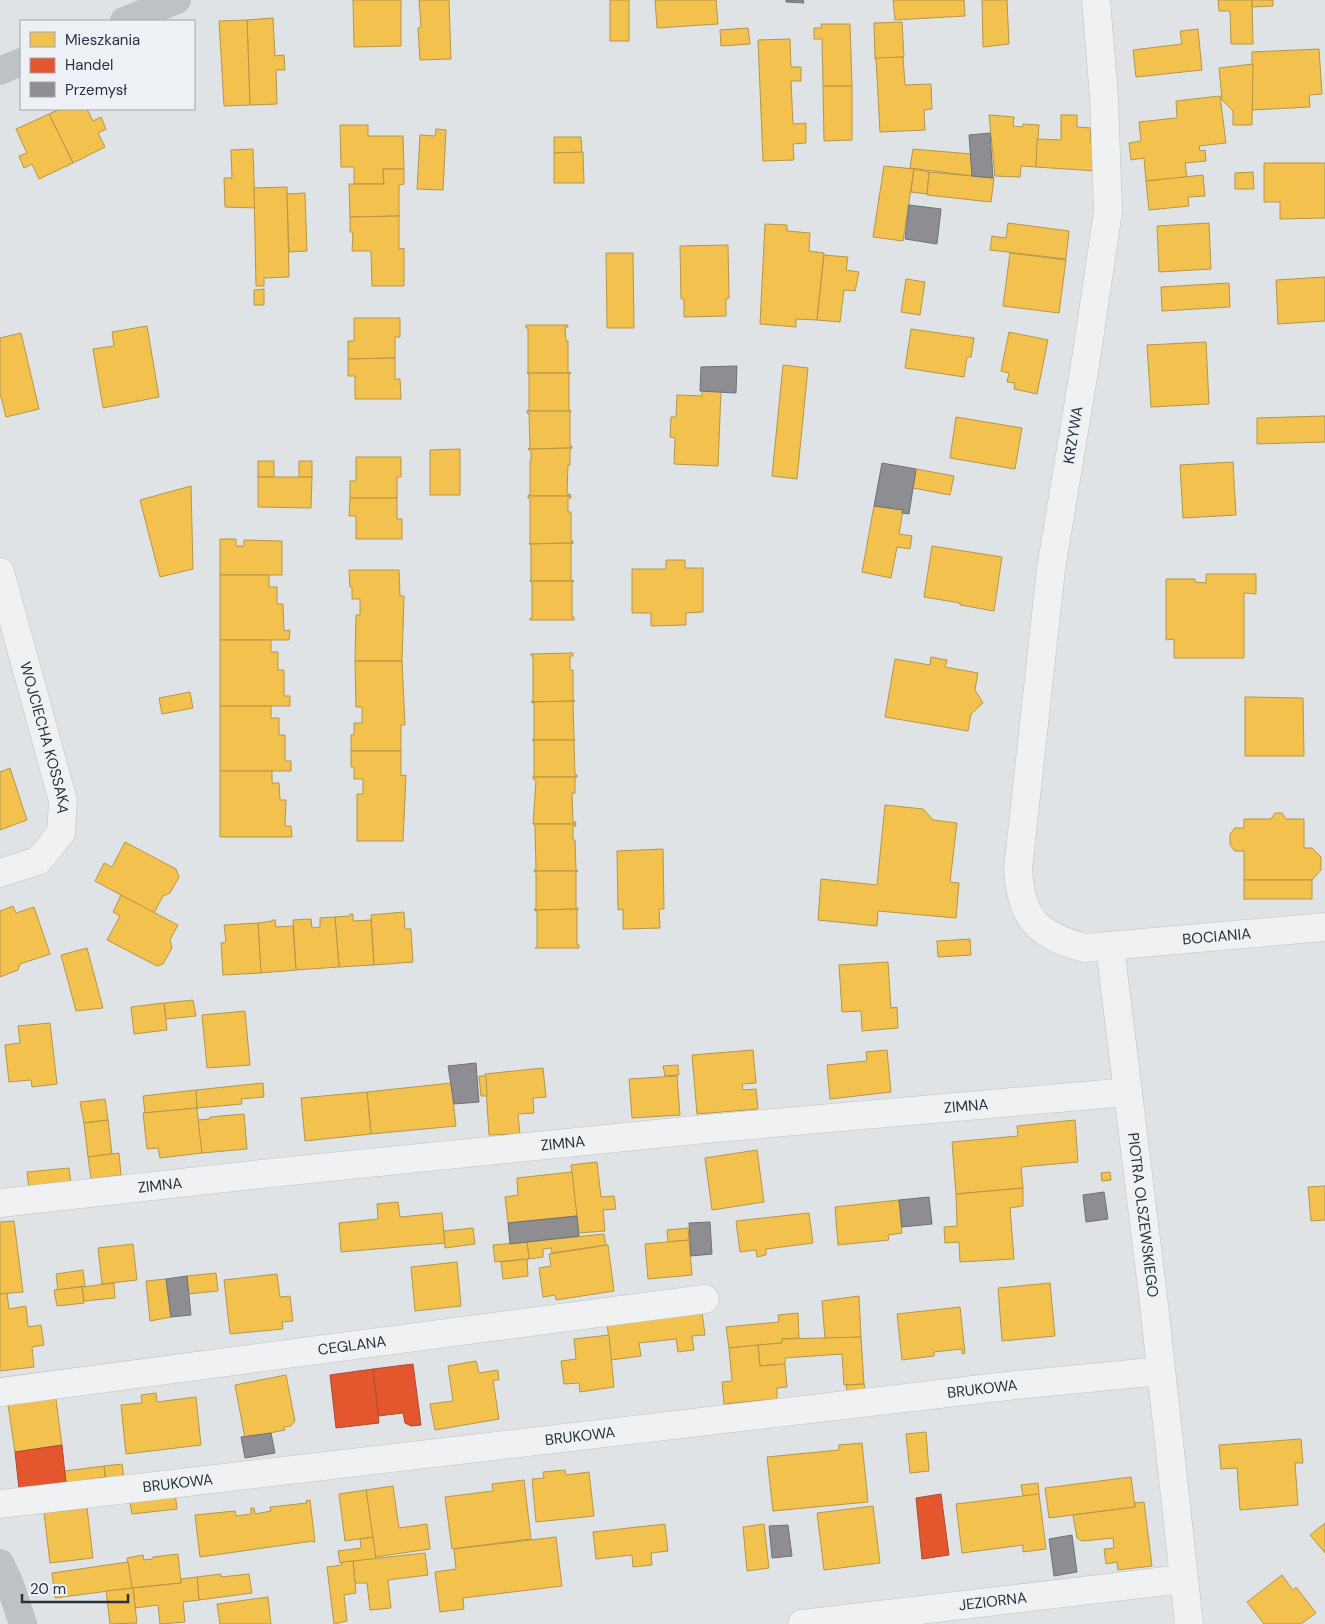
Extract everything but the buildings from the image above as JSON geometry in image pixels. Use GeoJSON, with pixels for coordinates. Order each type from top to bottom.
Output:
{"type":"FeatureCollection","features":[{"type":"Feature","properties":{"kind":"street"},"geometry":{"type":"LineString","coordinates":[[127,20],[177,0]]}},
{"type":"Feature","properties":{"kind":"street","name":"KRZYWA"},"geometry":{"type":"LineString","coordinates":[[1096,0],[1104,97],[1108,211],[1086,359],[1051,569],[1018,869],[1019,888],[1024,906],[1034,922],[1048,934],[1064,942],[1085,948],[1110,946]]}},
{"type":"Feature","properties":{"kind":"street"},"geometry":{"type":"LineString","coordinates":[[0,71],[20,62]]}},
{"type":"Feature","properties":{"kind":"street","name":"WOJCIECHA KOSSAKA"},"geometry":{"type":"LineString","coordinates":[[0,572],[63,801],[61,833],[38,861],[0,873]]}},
{"type":"Feature","properties":{"kind":"street","name":"BOCIANIA"},"geometry":{"type":"LineString","coordinates":[[1110,946],[1325,927]]}},
{"type":"Feature","properties":{"kind":"street","name":"PIOTRA OLSZEWSKIEGO"},"geometry":{"type":"LineString","coordinates":[[1110,946],[1154,1296],[1189,1624]]}},
{"type":"Feature","properties":{"kind":"street","name":"ZIMNA"},"geometry":{"type":"LineString","coordinates":[[0,1203],[270,1173],[705,1129],[1128,1092]]}},
{"type":"Feature","properties":{"kind":"street","name":"CEGLANA"},"geometry":{"type":"LineString","coordinates":[[0,1392],[704,1299]]}},
{"type":"Feature","properties":{"kind":"street","name":"BRUKOWA"},"geometry":{"type":"LineString","coordinates":[[0,1504],[987,1388],[1161,1371]]}},
{"type":"Feature","properties":{"kind":"street"},"geometry":{"type":"LineString","coordinates":[[0,1563],[24,1624]]}},
{"type":"Feature","properties":{"kind":"street","name":"JEZIORNA"},"geometry":{"type":"LineString","coordinates":[[802,1624],[1183,1579]]}}]}
